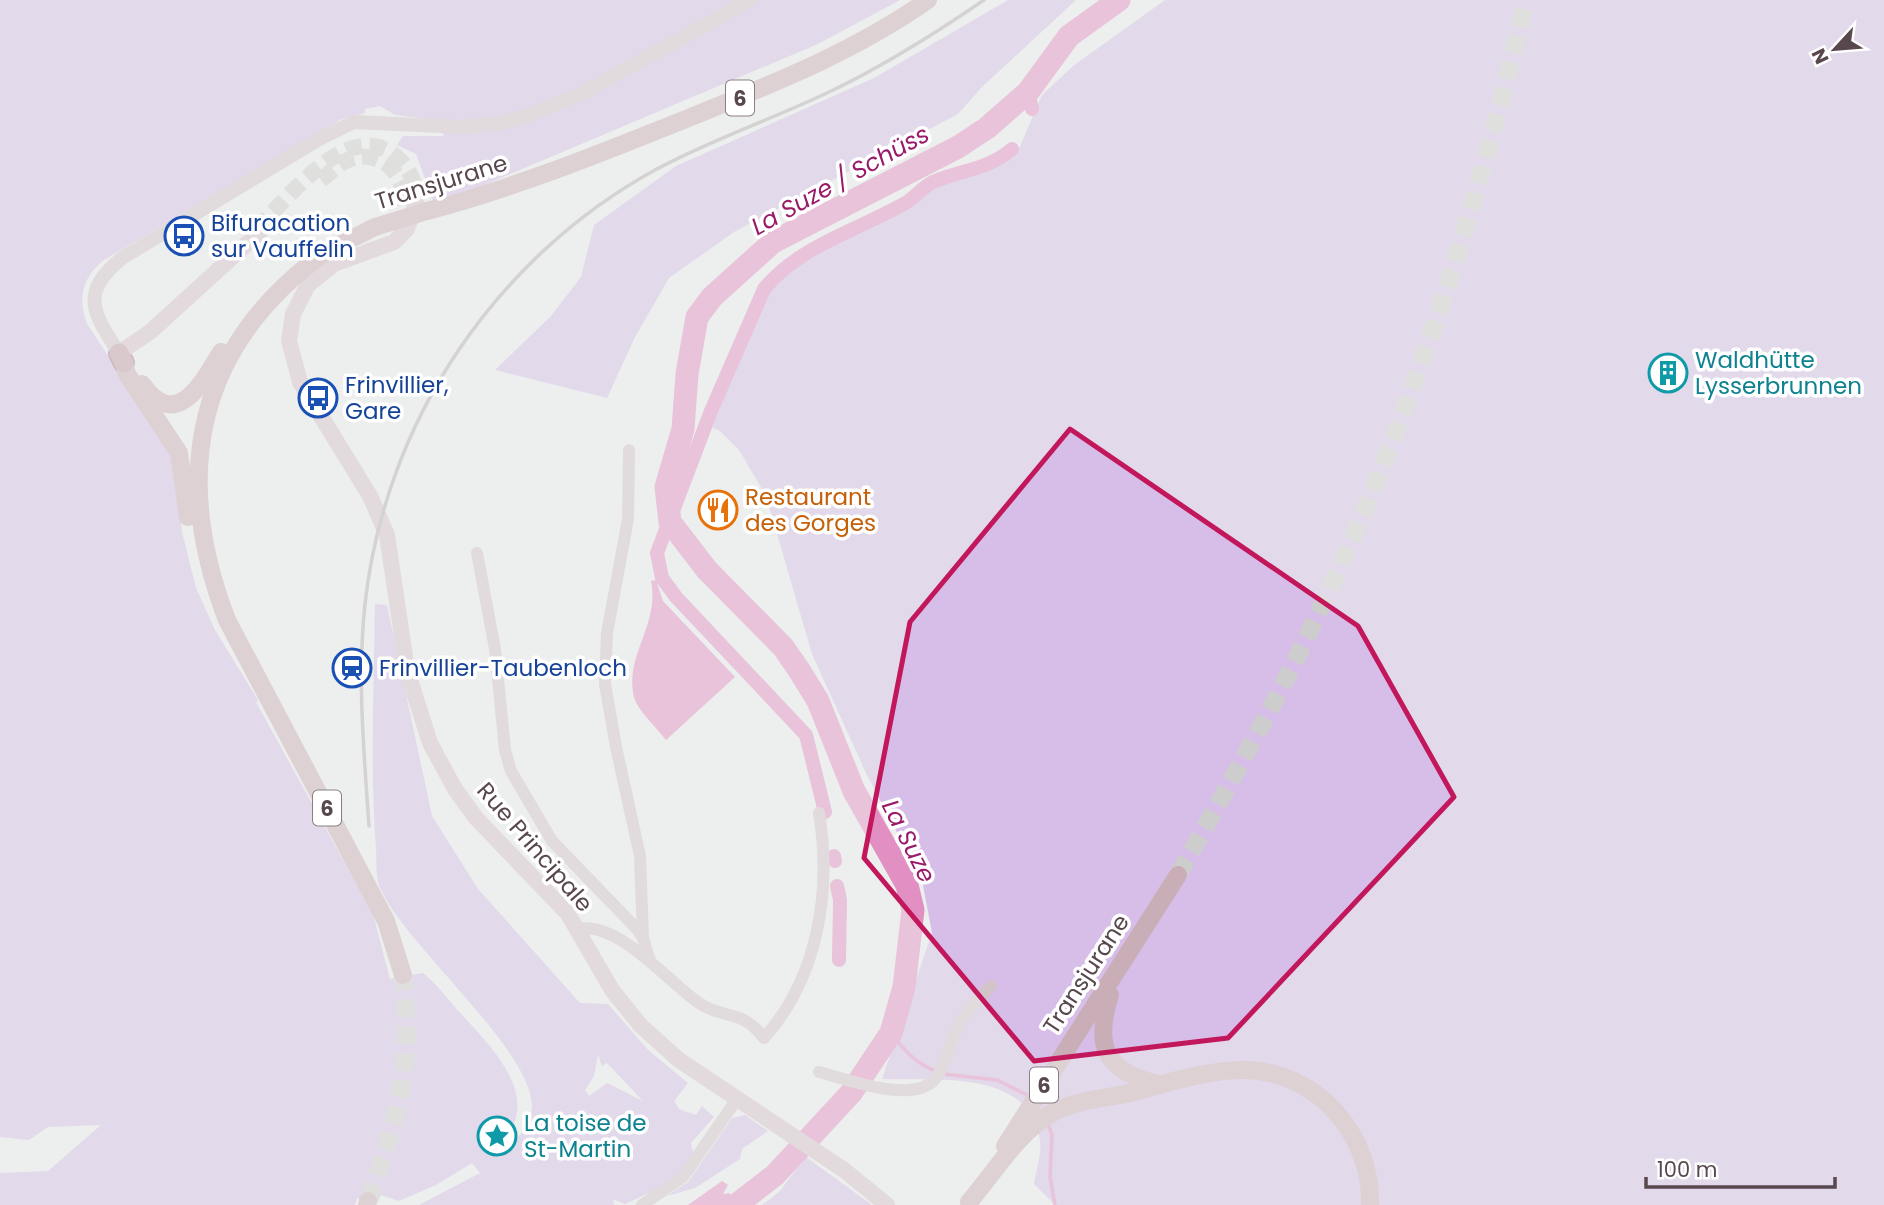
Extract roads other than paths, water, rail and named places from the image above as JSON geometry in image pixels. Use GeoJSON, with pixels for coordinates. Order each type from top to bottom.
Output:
{"type":"FeatureCollection","features":[{"type":"Feature","properties":{"kind":"main road","name":"Transjurane"},"geometry":{"type":"LineString","coordinates":[[403,975],[386,921],[239,646],[208,568],[198,506],[201,438],[220,378],[242,336],[277,292],[327,251],[375,227],[416,207],[516,185],[758,91],[851,48],[928,0]]}},
{"type":"Feature","properties":{"kind":"main road","name":"Rue Principale"},"geometry":{"type":"LineString","coordinates":[[416,207],[371,248],[334,264],[308,285],[299,299],[289,330],[290,350],[297,375],[370,496],[387,535],[407,670],[430,743],[455,789],[476,818],[554,896],[578,929],[612,990],[641,1026],[669,1052],[842,1169],[887,1205]]}},
{"type":"Feature","properties":{"kind":"main road"},"geometry":{"type":"LineString","coordinates":[[121,358],[261,232]]}},
{"type":"Feature","properties":{"kind":"main road"},"geometry":{"type":"LineString","coordinates":[[121,358],[149,393],[159,401],[173,403],[190,399],[222,350],[242,336]]}},
{"type":"Feature","properties":{"kind":"main road"},"geometry":{"type":"LineString","coordinates":[[121,358],[127,374],[179,453],[190,534],[208,568]]}},
{"type":"Feature","properties":{"kind":"main road","name":"Transjurane"},"geometry":{"type":"LineString","coordinates":[[968,1203],[1178,875]]}},
{"type":"Feature","properties":{"kind":"main road"},"geometry":{"type":"LineString","coordinates":[[1119,968],[1102,1020],[1104,1047],[1113,1063],[1124,1072],[1158,1084]]}},
{"type":"Feature","properties":{"kind":"main road"},"geometry":{"type":"LineString","coordinates":[[968,1203],[1028,1133],[1051,1113],[1076,1104],[1158,1084],[1233,1070],[1266,1073],[1306,1088],[1325,1101],[1346,1123],[1364,1160],[1370,1205]]}},
{"type":"Feature","properties":{"kind":"street"},"geometry":{"type":"LineString","coordinates":[[121,358],[94,311],[94,292],[101,277],[132,252],[321,138],[354,122],[434,128],[471,127],[529,115],[583,93],[750,0]]}},
{"type":"Feature","properties":{"kind":"street"},"geometry":{"type":"LineString","coordinates":[[629,450],[628,519],[607,633],[605,684],[640,856],[643,938],[650,961]]}},
{"type":"Feature","properties":{"kind":"street"},"geometry":{"type":"LineString","coordinates":[[477,553],[495,649],[505,750],[511,771],[552,841],[643,938]]}},
{"type":"Feature","properties":{"kind":"street"},"geometry":{"type":"LineString","coordinates":[[578,929],[591,928],[604,932],[650,961],[701,1005],[744,1019],[764,1038],[795,997],[809,965],[817,934],[825,856],[819,813]]}},
{"type":"Feature","properties":{"kind":"street"},"geometry":{"type":"LineString","coordinates":[[819,1072],[872,1087],[913,1089],[926,1086],[937,1077],[964,1017],[991,986]]}},
{"type":"Feature","properties":{"kind":"street"},"geometry":{"type":"LineString","coordinates":[[642,1205],[683,1177],[742,1103]]}},
{"type":"Feature","properties":{"kind":"waterway","name":"La Suze / Schüss"},"geometry":{"type":"LineString","coordinates":[[736,1205],[775,1175],[851,1093],[891,1033],[904,987],[913,910],[907,885],[854,791],[818,701],[799,670],[783,647],[707,570],[670,522],[666,487],[683,429],[687,374],[697,317],[712,297],[773,242],[958,147],[987,128],[1028,92],[1069,36],[1119,0]]}},
{"type":"Feature","properties":{"kind":"waterway"},"geometry":{"type":"LineString","coordinates":[[1028,92],[1032,109]]}},
{"type":"Feature","properties":{"kind":"waterway"},"geometry":{"type":"LineString","coordinates":[[825,812],[806,735],[676,597],[662,578],[657,553],[711,411],[764,289],[795,261],[831,239],[907,202],[933,182],[984,166],[1012,149]]}},
{"type":"Feature","properties":{"kind":"waterway"},"geometry":{"type":"LineString","coordinates":[[834,856],[835,861]]}},
{"type":"Feature","properties":{"kind":"waterway"},"geometry":{"type":"LineString","coordinates":[[837,886],[840,900],[839,960]]}},
{"type":"Feature","properties":{"kind":"waterway"},"geometry":{"type":"LineString","coordinates":[[891,1033],[911,1056],[936,1071]]}},
{"type":"Feature","properties":{"kind":"waterway"},"geometry":{"type":"LineString","coordinates":[[943,1074],[997,1080],[1029,1096]]}},
{"type":"Feature","properties":{"kind":"waterway"},"geometry":{"type":"LineString","coordinates":[[1047,1121],[1052,1135],[1050,1177],[1055,1205]]}},
{"type":"Feature","properties":{"kind":"tunnel"},"geometry":{"type":"LineString","coordinates":[[1178,875],[1248,751],[1297,656],[1348,549],[1380,473],[1437,318],[1462,239],[1526,0]]}},
{"type":"Feature","properties":{"kind":"tunnel"},"geometry":{"type":"LineString","coordinates":[[261,231],[262,223],[307,178],[343,152],[362,146],[381,148],[404,164],[413,180],[416,204]]}},
{"type":"Feature","properties":{"kind":"tunnel"},"geometry":{"type":"LineString","coordinates":[[321,180],[348,160],[371,157],[389,166],[396,174],[401,184],[405,206]]}},
{"type":"Feature","properties":{"kind":"tunnel"},"geometry":{"type":"LineString","coordinates":[[368,1201],[388,1142],[401,1090],[406,1037],[403,975]]}},
{"type":"Feature","properties":{"kind":"railway"},"geometry":{"type":"LineString","coordinates":[[369,826],[362,715],[362,659],[365,604],[377,537],[396,472],[423,410],[457,352],[498,298],[545,249],[597,206],[676,159],[806,103],[868,72],[984,0]]}},
{"type":"Feature","properties":{"kind":"place","name":"Bifuracation sur Vauffelin"},"geometry":{"type":"Point","coordinates":[184,236]}},
{"type":"Feature","properties":{"kind":"place","name":"Waldhütte Lysserbrunnen"},"geometry":{"type":"Point","coordinates":[1668,373]}},
{"type":"Feature","properties":{"kind":"place","name":"Frinvillier, Gare"},"geometry":{"type":"Point","coordinates":[318,398]}},
{"type":"Feature","properties":{"kind":"place","name":"Restaurant des Gorges"},"geometry":{"type":"Point","coordinates":[718,510]}},
{"type":"Feature","properties":{"kind":"place","name":"Frinvillier-Taubenloch"},"geometry":{"type":"Point","coordinates":[352,668]}},
{"type":"Feature","properties":{"kind":"place","name":"La toise de St-Martin"},"geometry":{"type":"Point","coordinates":[497,1136]}},
{"type":"Feature","properties":{"kind":"water label","name":"La Suze"},"geometry":{"type":"Point","coordinates":[909,841]}}]}
